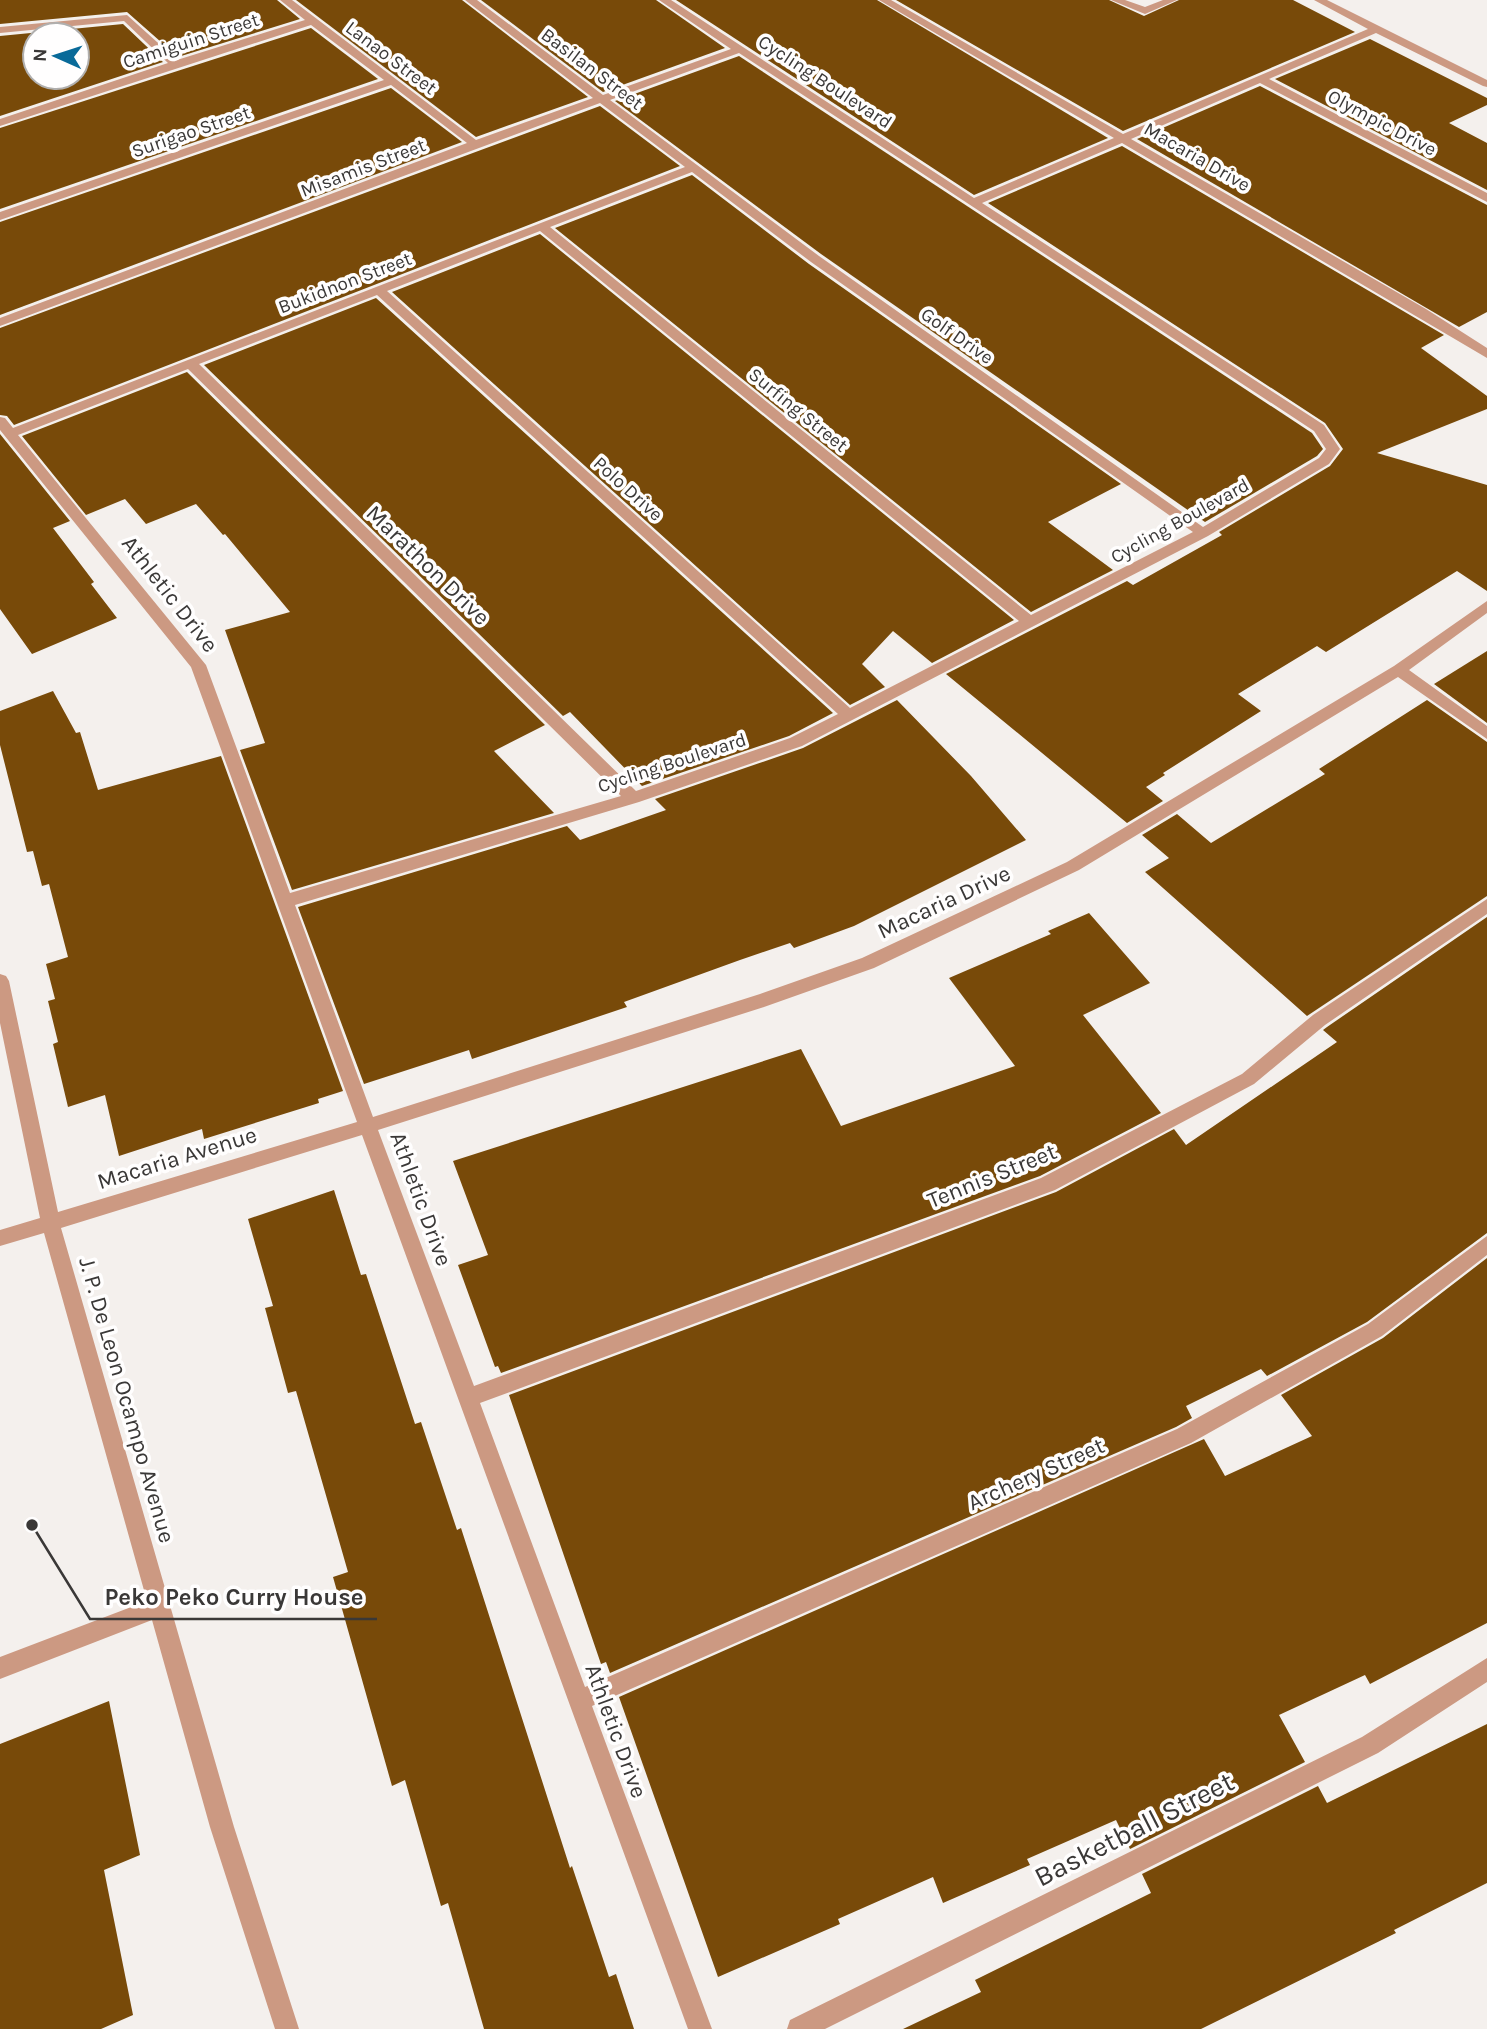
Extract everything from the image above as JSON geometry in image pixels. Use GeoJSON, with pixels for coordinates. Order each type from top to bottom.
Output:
{"type":"FeatureCollection","features":[{"type":"Feature","properties":{"kind":"street","name":"Lanao Street"},"geometry":{"type":"LineString","coordinates":[[285,0],[475,145]]}},
{"type":"Feature","properties":{"kind":"street","name":"Basilan Street"},"geometry":{"type":"LineString","coordinates":[[470,0],[603,97],[692,168]]}},
{"type":"Feature","properties":{"kind":"street","name":"Cycling Boulevard"},"geometry":{"type":"LineString","coordinates":[[285,901],[633,798],[796,742],[1202,533],[1324,461],[1333,449],[1319,428],[664,0]]}},
{"type":"Feature","properties":{"kind":"street","name":"Macaria Drive"},"geometry":{"type":"LineString","coordinates":[[884,0],[1422,312],[1487,354]]}},
{"type":"Feature","properties":{"kind":"street"},"geometry":{"type":"LineString","coordinates":[[1116,0],[1145,11],[1172,0]]}},
{"type":"Feature","properties":{"kind":"street"},"geometry":{"type":"LineString","coordinates":[[1319,0],[1487,83]]}},
{"type":"Feature","properties":{"kind":"street"},"geometry":{"type":"LineString","coordinates":[[0,30],[127,18],[175,64]]}},
{"type":"Feature","properties":{"kind":"street","name":"Camiguin Street"},"geometry":{"type":"LineString","coordinates":[[0,123],[313,21]]}},
{"type":"Feature","properties":{"kind":"street"},"geometry":{"type":"LineString","coordinates":[[972,203],[1378,29]]}},
{"type":"Feature","properties":{"kind":"street","name":"Misamis Street"},"geometry":{"type":"LineString","coordinates":[[0,322],[603,97],[741,49]]}},
{"type":"Feature","properties":{"kind":"street","name":"Olympic Drive"},"geometry":{"type":"LineString","coordinates":[[1261,79],[1487,198]]}},
{"type":"Feature","properties":{"kind":"street","name":"Surigao Street"},"geometry":{"type":"LineString","coordinates":[[0,216],[393,81]]}},
{"type":"Feature","properties":{"kind":"street","name":"Bukidnon Street"},"geometry":{"type":"LineString","coordinates":[[7,436],[692,168]]}},
{"type":"Feature","properties":{"kind":"street","name":"Golf Drive"},"geometry":{"type":"LineString","coordinates":[[692,168],[1202,533]]}},
{"type":"Feature","properties":{"kind":"street","name":"Surfing Street"},"geometry":{"type":"LineString","coordinates":[[542,227],[1030,622]]}},
{"type":"Feature","properties":{"kind":"street","name":"Polo Drive"},"geometry":{"type":"LineString","coordinates":[[379,290],[850,716]]}},
{"type":"Feature","properties":{"kind":"street","name":"Marathon Drive"},"geometry":{"type":"LineString","coordinates":[[191,364],[633,798]]}},
{"type":"Feature","properties":{"kind":"street","name":"Athletic Drive"},"geometry":{"type":"LineString","coordinates":[[7,436],[198,665],[700,2029]]}},
{"type":"Feature","properties":{"kind":"street","name":"Macaria Drive"},"geometry":{"type":"LineString","coordinates":[[368,1126],[764,1000],[868,963],[1073,866],[1399,670],[1487,606]]}},
{"type":"Feature","properties":{"kind":"street"},"geometry":{"type":"LineString","coordinates":[[1399,670],[1487,734]]}},
{"type":"Feature","properties":{"kind":"street","name":"Tennis Street"},"geometry":{"type":"LineString","coordinates":[[467,1398],[1048,1184],[1248,1079],[1319,1020],[1487,905]]}},
{"type":"Feature","properties":{"kind":"street","name":"J. P. De Leon Ocampo Avenue"},"geometry":{"type":"LineString","coordinates":[[0,981],[50,1222],[222,1827],[287,2029]]}},
{"type":"Feature","properties":{"kind":"street","name":"Macaria Avenue"},"geometry":{"type":"LineString","coordinates":[[0,1238],[368,1126]]}},
{"type":"Feature","properties":{"kind":"street","name":"Archery Street"},"geometry":{"type":"LineString","coordinates":[[578,1701],[1184,1436],[1376,1330],[1487,1244]]}},
{"type":"Feature","properties":{"kind":"street"},"geometry":{"type":"LineString","coordinates":[[0,1668],[158,1607]]}},
{"type":"Feature","properties":{"kind":"street","name":"Basketball Street"},"geometry":{"type":"LineString","coordinates":[[799,2029],[1370,1745],[1487,1669]]}},
{"type":"Feature","properties":{"kind":"building"},"geometry":{"type":"Polygon","coordinates":[[[0,0],[277,0],[300,19],[178,57],[127,12],[0,24],[0,0]]]}},
{"type":"Feature","properties":{"kind":"building"},"geometry":{"type":"Polygon","coordinates":[[[296,0],[462,0],[588,97],[476,137],[296,0]]]}},
{"type":"Feature","properties":{"kind":"building"},"geometry":{"type":"Polygon","coordinates":[[[481,0],[656,0],[725,48],[603,92],[481,0]]]}},
{"type":"Feature","properties":{"kind":"building"},"geometry":{"type":"Polygon","coordinates":[[[676,0],[877,0],[1108,138],[974,195],[676,0]]]}},
{"type":"Feature","properties":{"kind":"building"},"geometry":{"type":"Polygon","coordinates":[[[896,0],[1109,0],[1144,16],[1179,0],[1293,0],[1355,32],[1123,131],[896,0]]]}},
{"type":"Feature","properties":{"kind":"building"},"geometry":{"type":"Polygon","coordinates":[[[123,24],[163,62],[91,86],[91,27],[123,24]]]}},
{"type":"Feature","properties":{"kind":"building"},"geometry":{"type":"Polygon","coordinates":[[[311,28],[378,79],[0,209],[0,128],[311,28]]]}},
{"type":"Feature","properties":{"kind":"building"},"geometry":{"type":"Polygon","coordinates":[[[21,34],[21,91],[75,91],[0,116],[0,36],[21,34]]]}},
{"type":"Feature","properties":{"kind":"building"},"geometry":{"type":"Polygon","coordinates":[[[1370,39],[1487,98],[1487,105],[1449,123],[1487,143],[1487,190],[1275,79],[1370,39]]]}},
{"type":"Feature","properties":{"kind":"building"},"geometry":{"type":"Polygon","coordinates":[[[739,56],[1312,433],[1323,449],[1317,456],[1205,522],[821,254],[615,101],[739,56]]]}},
{"type":"Feature","properties":{"kind":"building"},"geometry":{"type":"Polygon","coordinates":[[[1260,86],[1487,205],[1487,312],[1459,327],[1137,139],[1260,86]]]}},
{"type":"Feature","properties":{"kind":"building"},"geometry":{"type":"Polygon","coordinates":[[[391,88],[462,142],[0,315],[0,222],[391,88]]]}},
{"type":"Feature","properties":{"kind":"building"},"geometry":{"type":"Polygon","coordinates":[[[600,106],[680,166],[14,425],[7,416],[0,415],[0,328],[600,106]]]}},
{"type":"Feature","properties":{"kind":"building"},"geometry":{"type":"Polygon","coordinates":[[[1122,146],[1444,335],[1421,348],[1487,396],[1487,409],[1377,453],[1487,485],[1487,591],[1457,571],[1326,652],[1317,646],[1238,694],[1261,711],[1163,773],[1165,775],[1146,787],[1163,801],[1127,823],[946,674],[1127,581],[1133,585],[1222,535],[1219,532],[1330,466],[1343,449],[1325,423],[988,203],[1122,146]]]}},
{"type":"Feature","properties":{"kind":"building"},"geometry":{"type":"Polygon","coordinates":[[[692,175],[809,264],[1121,484],[1048,522],[1113,570],[1031,612],[555,228],[692,175]]]}},
{"type":"Feature","properties":{"kind":"building"},"geometry":{"type":"Polygon","coordinates":[[[540,234],[1014,620],[932,663],[893,631],[862,664],[885,687],[850,705],[392,292],[540,234]]]}},
{"type":"Feature","properties":{"kind":"building"},"geometry":{"type":"Polygon","coordinates":[[[376,298],[833,713],[789,736],[642,786],[570,712],[563,716],[204,365],[376,298]]]}},
{"type":"Feature","properties":{"kind":"building"},"geometry":{"type":"Polygon","coordinates":[[[187,372],[545,725],[494,751],[554,813],[292,890],[240,750],[265,743],[225,630],[290,612],[225,534],[223,535],[196,504],[146,524],[125,499],[86,515],[22,436],[187,372]]]}},
{"type":"Feature","properties":{"kind":"building"},"geometry":{"type":"Polygon","coordinates":[[[0,434],[70,521],[53,528],[94,582],[91,584],[117,618],[32,654],[0,609],[0,434]]]}},
{"type":"Feature","properties":{"kind":"building"},"geometry":{"type":"Polygon","coordinates":[[[1487,651],[1487,723],[1434,684],[1487,651]]]}},
{"type":"Feature","properties":{"kind":"building"},"geometry":{"type":"Polygon","coordinates":[[[53,691],[76,733],[80,732],[98,790],[221,756],[343,1091],[318,1099],[319,1103],[204,1139],[202,1129],[119,1156],[105,1095],[68,1107],[53,1044],[58,1042],[48,1001],[55,999],[46,964],[68,957],[49,884],[42,886],[33,851],[27,852],[0,745],[0,711],[53,691]]]}},
{"type":"Feature","properties":{"kind":"building"},"geometry":{"type":"Polygon","coordinates":[[[897,700],[971,776],[1026,840],[854,926],[794,948],[790,943],[740,960],[624,1002],[627,1007],[472,1059],[469,1050],[364,1084],[298,907],[567,826],[580,840],[666,810],[655,799],[803,748],[897,700]]]}},
{"type":"Feature","properties":{"kind":"building"},"geometry":{"type":"Polygon","coordinates":[[[1427,700],[1487,742],[1487,896],[1307,1016],[1145,872],[1169,858],[1142,835],[1177,814],[1211,843],[1325,774],[1319,769],[1427,700]]]}},
{"type":"Feature","properties":{"kind":"building"},"geometry":{"type":"Polygon","coordinates":[[[1089,913],[1150,983],[1083,1015],[1161,1113],[1040,1176],[501,1373],[498,1366],[495,1367],[458,1265],[488,1255],[453,1161],[801,1049],[841,1126],[1015,1066],[949,978],[1051,934],[1048,931],[1089,913]]]}},
{"type":"Feature","properties":{"kind":"building"},"geometry":{"type":"Polygon","coordinates":[[[1487,917],[1487,1233],[1367,1322],[1267,1376],[1261,1369],[1186,1406],[1192,1418],[1176,1427],[610,1673],[606,1662],[601,1664],[509,1395],[1056,1192],[1174,1129],[1186,1145],[1337,1042],[1323,1030],[1487,917]]]}},
{"type":"Feature","properties":{"kind":"building"},"geometry":{"type":"Polygon","coordinates":[[[334,1190],[361,1275],[366,1274],[415,1424],[421,1422],[457,1530],[461,1528],[570,1868],[572,1866],[609,1977],[616,1974],[634,2029],[484,2029],[448,1903],[441,1906],[405,1780],[392,1786],[333,1577],[348,1572],[296,1391],[288,1393],[265,1308],[273,1306],[248,1219],[334,1190]]]}},
{"type":"Feature","properties":{"kind":"building"},"geometry":{"type":"Polygon","coordinates":[[[1487,1258],[1487,1623],[1370,1684],[1365,1675],[1279,1715],[1305,1762],[1130,1849],[1116,1820],[1027,1859],[1030,1865],[943,1903],[933,1877],[838,1919],[840,1924],[718,1977],[619,1697],[1204,1439],[1225,1476],[1312,1436],[1281,1395],[1383,1338],[1487,1258]]]}},
{"type":"Feature","properties":{"kind":"building"},"geometry":{"type":"Polygon","coordinates":[[[109,1701],[140,1855],[104,1870],[133,2015],[101,2029],[0,2029],[0,1744],[109,1701]]]}},
{"type":"Feature","properties":{"kind":"building"},"geometry":{"type":"Polygon","coordinates":[[[1487,1724],[1487,1883],[1394,1930],[1396,1933],[1201,2029],[903,2029],[981,1992],[975,1980],[1151,1893],[1142,1874],[1318,1786],[1327,1803],[1487,1724]]]}},
{"type":"Feature","properties":{"kind":"place","name":"Peko Peko Curry House"},"geometry":{"type":"Point","coordinates":[32,1525]}}]}
